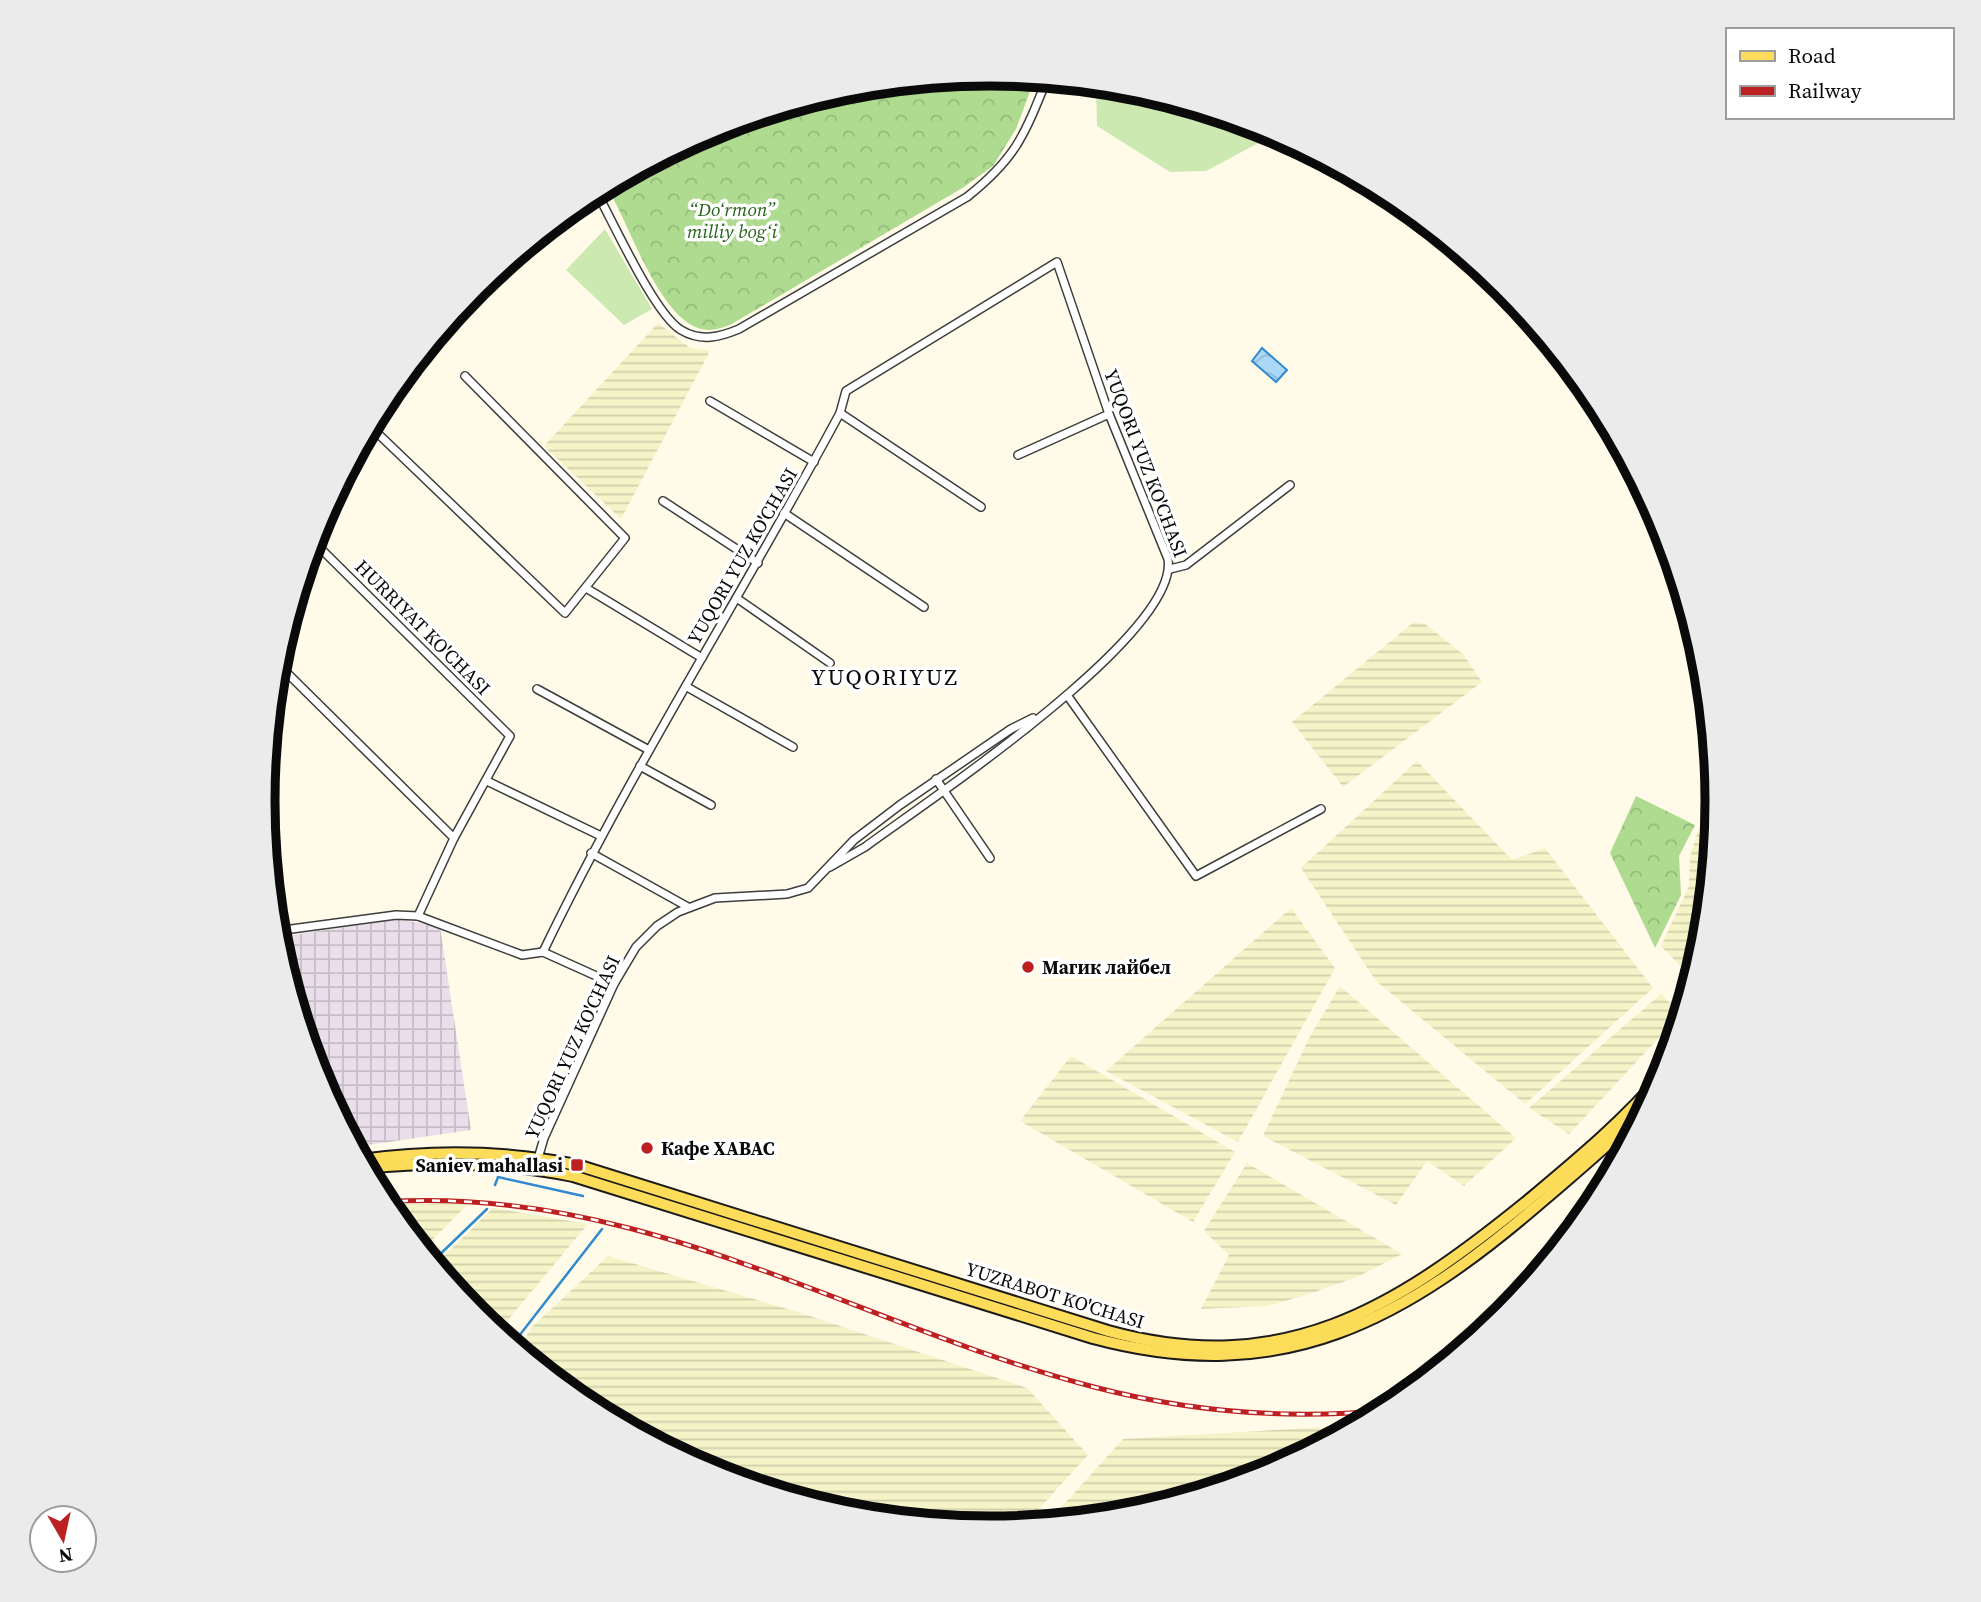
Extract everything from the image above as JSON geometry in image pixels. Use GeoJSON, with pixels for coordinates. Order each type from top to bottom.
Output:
{"type":"FeatureCollection","features":[{"type":"Feature","properties":{"kind":"main road","name":"YUZRABOT KO'CHASI"},"geometry":{"type":"LineString","coordinates":[[371,1159],[446,1153],[537,1164],[674,1200],[1129,1337],[1203,1347],[1268,1342],[1348,1321],[1424,1280],[1579,1157],[1640,1098]]}},
{"type":"Feature","properties":{"kind":"main road","name":"YUZRABOT KO'CHASI"},"geometry":{"type":"LineString","coordinates":[[674,1200],[1118,1345],[1188,1356],[1252,1353],[1288,1348],[1339,1334],[1384,1315],[1436,1285],[1536,1207],[1629,1123]]}},
{"type":"Feature","properties":{"kind":"main road","name":"YUZRABOT KO'CHASI"},"geometry":{"type":"LineString","coordinates":[[376,1167],[449,1163],[537,1164]]}},
{"type":"Feature","properties":{"kind":"street"},"geometry":{"type":"LineString","coordinates":[[601,201],[652,292],[674,325],[696,336],[720,336],[739,329],[967,197],[996,173],[1013,154],[1026,134],[1044,88]]}},
{"type":"Feature","properties":{"kind":"street","name":"YUQORI YUZ KO'CHASI"},"geometry":{"type":"LineString","coordinates":[[543,952],[590,853],[758,563],[840,413],[847,390],[1056,262],[1109,414],[1168,559],[1170,569],[1164,588],[1132,636],[1068,695],[1042,713],[1011,741],[865,847],[830,867]]}},
{"type":"Feature","properties":{"kind":"street"},"geometry":{"type":"LineString","coordinates":[[377,433],[565,613],[625,538],[465,376]]}},
{"type":"Feature","properties":{"kind":"street"},"geometry":{"type":"LineString","coordinates":[[710,401],[814,462]]}},
{"type":"Feature","properties":{"kind":"street"},"geometry":{"type":"LineString","coordinates":[[840,413],[981,507]]}},
{"type":"Feature","properties":{"kind":"street"},"geometry":{"type":"LineString","coordinates":[[1018,455],[1109,414]]}},
{"type":"Feature","properties":{"kind":"street"},"geometry":{"type":"LineString","coordinates":[[1170,569],[1186,565],[1290,485]]}},
{"type":"Feature","properties":{"kind":"street"},"geometry":{"type":"LineString","coordinates":[[663,500],[758,563]]}},
{"type":"Feature","properties":{"kind":"street"},"geometry":{"type":"LineString","coordinates":[[785,513],[924,607]]}},
{"type":"Feature","properties":{"kind":"street","name":"HURRIYAT KO'CHASI"},"geometry":{"type":"LineString","coordinates":[[321,549],[510,736],[487,781]]}},
{"type":"Feature","properties":{"kind":"street"},"geometry":{"type":"LineString","coordinates":[[586,588],[702,658]]}},
{"type":"Feature","properties":{"kind":"street"},"geometry":{"type":"LineString","coordinates":[[738,599],[831,663]]}},
{"type":"Feature","properties":{"kind":"street"},"geometry":{"type":"LineString","coordinates":[[287,673],[454,838]]}},
{"type":"Feature","properties":{"kind":"street"},"geometry":{"type":"LineString","coordinates":[[687,687],[793,747]]}},
{"type":"Feature","properties":{"kind":"street"},"geometry":{"type":"LineString","coordinates":[[537,689],[649,750]]}},
{"type":"Feature","properties":{"kind":"street"},"geometry":{"type":"LineString","coordinates":[[1068,695],[1196,876],[1321,809]]}},
{"type":"Feature","properties":{"kind":"street","name":"YUQORI YUZ KO'CHASI"},"geometry":{"type":"LineString","coordinates":[[537,1164],[614,984],[647,935],[668,918],[688,907],[715,898],[787,894],[808,888],[854,840],[936,779],[1010,729],[1042,713]]}},
{"type":"Feature","properties":{"kind":"street"},"geometry":{"type":"LineString","coordinates":[[640,766],[711,805]]}},
{"type":"Feature","properties":{"kind":"street"},"geometry":{"type":"LineString","coordinates":[[936,779],[990,858]]}},
{"type":"Feature","properties":{"kind":"street"},"geometry":{"type":"LineString","coordinates":[[418,916],[454,838],[487,781],[601,836]]}},
{"type":"Feature","properties":{"kind":"street"},"geometry":{"type":"LineString","coordinates":[[590,853],[688,907]]}},
{"type":"Feature","properties":{"kind":"street"},"geometry":{"type":"LineString","coordinates":[[287,930],[396,915],[418,916],[522,955],[543,952],[614,984]]}},
{"type":"Feature","properties":{"kind":"shaded area"},"geometry":{"type":"Polygon","coordinates":[[[658,323],[690,348],[710,351],[621,519],[544,446],[658,323]]]}},
{"type":"Feature","properties":{"kind":"shaded area"},"geometry":{"type":"Polygon","coordinates":[[[1414,622],[1425,624],[1463,654],[1482,682],[1343,787],[1292,722],[1414,622]]]}},
{"type":"Feature","properties":{"kind":"shaded area"},"geometry":{"type":"Polygon","coordinates":[[[1417,761],[1512,860],[1545,848],[1653,988],[1525,1104],[1376,981],[1301,868],[1417,761]]]}},
{"type":"Feature","properties":{"kind":"shaded area"},"geometry":{"type":"Polygon","coordinates":[[[1700,826],[1705,827],[1700,894],[1685,971],[1661,946],[1689,886],[1690,856],[1700,826]]]}},
{"type":"Feature","properties":{"kind":"shaded area"},"geometry":{"type":"Polygon","coordinates":[[[1291,908],[1335,968],[1238,1142],[1106,1071],[1291,908]]]}},
{"type":"Feature","properties":{"kind":"shaded area"},"geometry":{"type":"Polygon","coordinates":[[[399,919],[440,927],[471,1130],[364,1146],[330,1075],[313,1031],[288,936],[399,919]]]}},
{"type":"Feature","properties":{"kind":"shaded area"},"geometry":{"type":"Polygon","coordinates":[[[1340,986],[1516,1138],[1464,1186],[1427,1161],[1396,1205],[1263,1136],[1309,1038],[1340,986]]]}},
{"type":"Feature","properties":{"kind":"shaded area"},"geometry":{"type":"Polygon","coordinates":[[[1661,994],[1675,1008],[1669,1027],[1569,1134],[1529,1108],[1661,994]]]}},
{"type":"Feature","properties":{"kind":"shaded area"},"geometry":{"type":"Polygon","coordinates":[[[1071,1056],[1235,1152],[1193,1222],[1020,1121],[1071,1056]]]}},
{"type":"Feature","properties":{"kind":"shaded area"},"geometry":{"type":"Polygon","coordinates":[[[1247,1163],[1402,1254],[1357,1277],[1267,1306],[1201,1309],[1229,1255],[1204,1231],[1247,1163]]]}},
{"type":"Feature","properties":{"kind":"shaded area"},"geometry":{"type":"Polygon","coordinates":[[[469,1203],[429,1243],[400,1204],[469,1203]]]}},
{"type":"Feature","properties":{"kind":"shaded area"},"geometry":{"type":"Polygon","coordinates":[[[493,1208],[588,1224],[504,1325],[441,1259],[493,1208]]]}},
{"type":"Feature","properties":{"kind":"shaded area"},"geometry":{"type":"Polygon","coordinates":[[[608,1256],[801,1313],[1027,1388],[1088,1455],[1033,1515],[944,1515],[851,1503],[805,1492],[717,1462],[633,1420],[593,1396],[522,1342],[533,1326],[608,1256]]]}},
{"type":"Feature","properties":{"kind":"shaded area"},"geometry":{"type":"Polygon","coordinates":[[[1336,1426],[1264,1462],[1176,1492],[1130,1503],[1056,1513],[1123,1439],[1336,1426]]]}},
{"type":"Feature","properties":{"kind":"green space","name":"“Do‘rmon” milliy bog‘i"},"geometry":{"type":"Polygon","coordinates":[[[944,87],[1032,87],[1016,129],[993,166],[964,187],[730,325],[709,330],[692,325],[676,312],[648,271],[611,195],[674,160],[717,140],[805,110],[851,99],[944,87]]]}},
{"type":"Feature","properties":{"kind":"green space"},"geometry":{"type":"Polygon","coordinates":[[[1096,94],[1176,110],[1264,140],[1206,171],[1170,172],[1097,126],[1096,94]]]}},
{"type":"Feature","properties":{"kind":"green space"},"geometry":{"type":"Polygon","coordinates":[[[605,229],[652,309],[624,325],[566,270],[605,229]]]}},
{"type":"Feature","properties":{"kind":"green space"},"geometry":{"type":"Polygon","coordinates":[[[1636,796],[1695,825],[1679,856],[1681,895],[1655,948],[1610,853],[1636,796]]]}},
{"type":"Feature","properties":{"kind":"green space"},"geometry":{"type":"Polygon","coordinates":[[[1706,797],[1706,810],[1700,808],[1706,797]]]}},
{"type":"Feature","properties":{"kind":"water"},"geometry":{"type":"Polygon","coordinates":[[[1262,348],[1287,370],[1276,382],[1252,361],[1262,348]]]}},
{"type":"Feature","properties":{"kind":"waterway"},"geometry":{"type":"LineString","coordinates":[[495,1185],[498,1177],[583,1196]]}},
{"type":"Feature","properties":{"kind":"waterway"},"geometry":{"type":"LineString","coordinates":[[439,1255],[487,1209]]}},
{"type":"Feature","properties":{"kind":"waterway"},"geometry":{"type":"LineString","coordinates":[[518,1338],[602,1229]]}},
{"type":"Feature","properties":{"kind":"railway"},"geometry":{"type":"LineString","coordinates":[[399,1202],[479,1202],[571,1215],[659,1236],[746,1264],[1005,1360],[1130,1396],[1240,1412],[1361,1412]]}},
{"type":"Feature","properties":{"kind":"place","name":"Магик лайбел"},"geometry":{"type":"Point","coordinates":[1028,967]}},
{"type":"Feature","properties":{"kind":"place","name":"Кафе ХАВАС"},"geometry":{"type":"Point","coordinates":[647,1148]}},
{"type":"Feature","properties":{"kind":"place","name":"Saniev mahallasi"},"geometry":{"type":"Point","coordinates":[577,1165]}},
{"type":"Feature","properties":{"kind":"district","name":"YUQORIYUZ"},"geometry":{"type":"Point","coordinates":[885,677]}}]}
